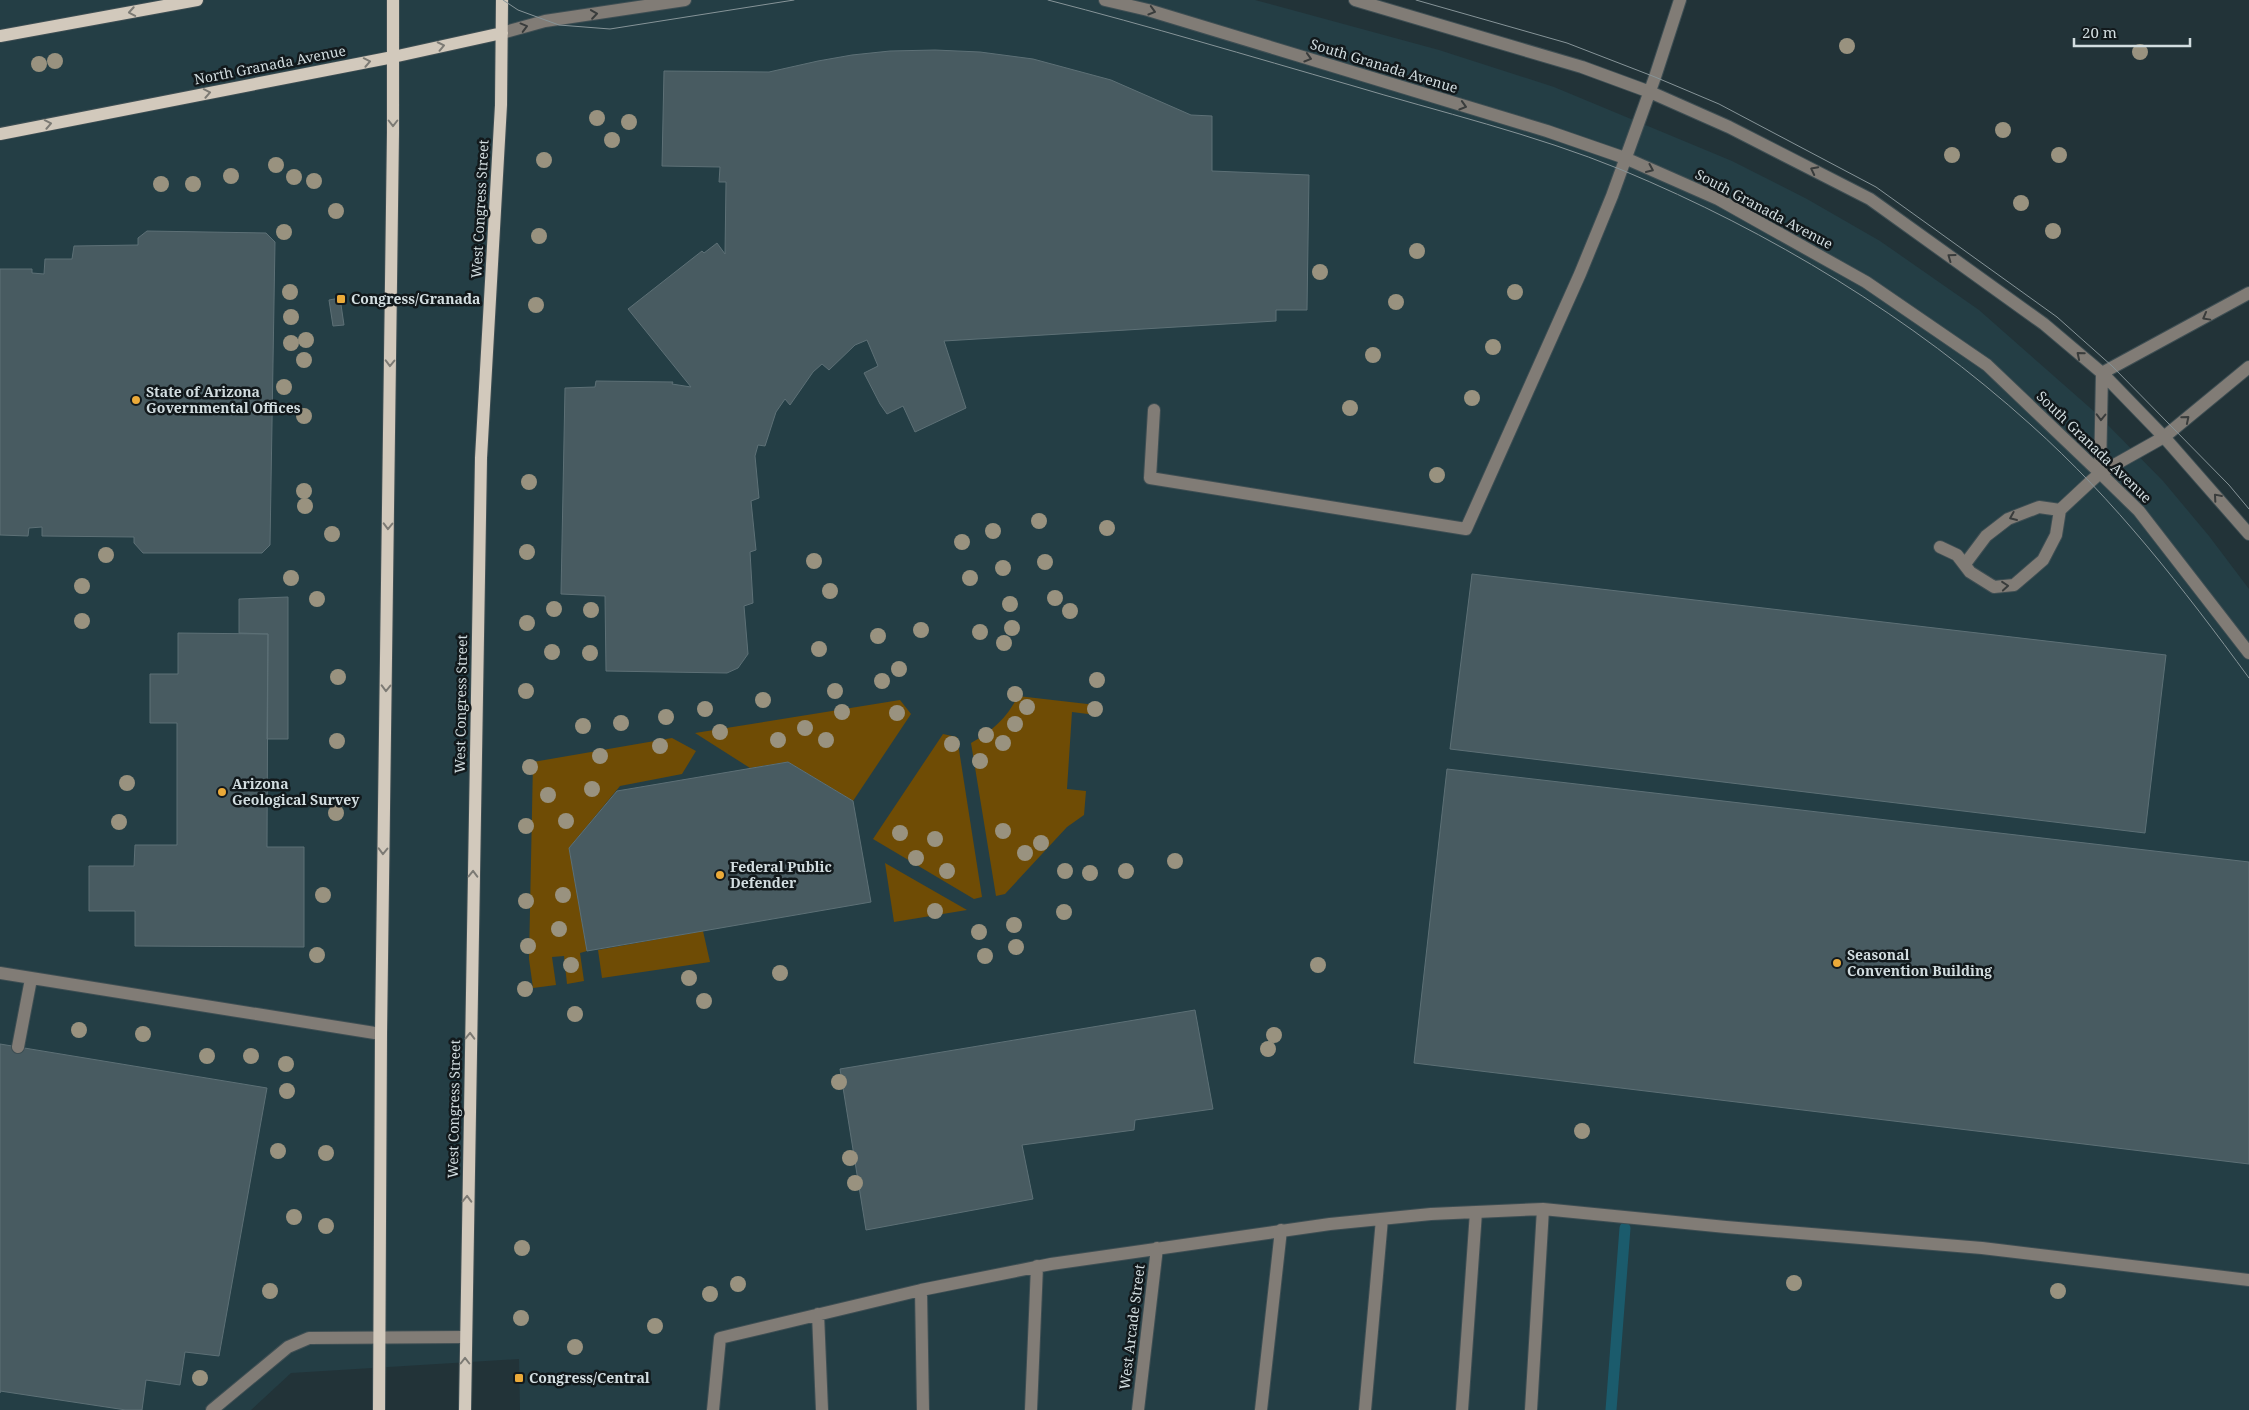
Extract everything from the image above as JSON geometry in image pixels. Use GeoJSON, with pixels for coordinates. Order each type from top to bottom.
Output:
{"type":"FeatureCollection","features":[{"type":"Feature","properties":{"kind":"main road"},"geometry":{"type":"LineString","coordinates":[[0,36],[197,0]]}},
{"type":"Feature","properties":{"kind":"main road"},"geometry":{"type":"LineString","coordinates":[[379,1410],[381,1034],[393,0]]}},
{"type":"Feature","properties":{"kind":"main road","name":"West Congress Street"},"geometry":{"type":"LineString","coordinates":[[465,1410],[481,458],[501,105],[502,0]]}},
{"type":"Feature","properties":{"kind":"main road","name":"North Granada Avenue"},"geometry":{"type":"LineString","coordinates":[[0,134],[393,57],[502,33]]}},
{"type":"Feature","properties":{"kind":"street","name":"North Granada Avenue"},"geometry":{"type":"LineString","coordinates":[[502,33],[545,21],[685,0]]}},
{"type":"Feature","properties":{"kind":"street","name":"South Granada Avenue"},"geometry":{"type":"LineString","coordinates":[[1105,0],[1148,10],[1548,131],[1625,158],[1718,199],[1866,282],[1988,365],[2100,473],[2139,511],[2249,653]]}},
{"type":"Feature","properties":{"kind":"street"},"geometry":{"type":"LineString","coordinates":[[1355,0],[1582,67],[1650,92],[1729,127],[1870,199],[2044,324],[2102,373],[2164,437],[2249,534]]}},
{"type":"Feature","properties":{"kind":"street"},"geometry":{"type":"LineString","coordinates":[[1154,410],[1150,478],[1466,529],[1580,274],[1612,196],[1650,92],[1680,0]]}},
{"type":"Feature","properties":{"kind":"street"},"geometry":{"type":"LineString","coordinates":[[2102,373],[2249,293]]}},
{"type":"Feature","properties":{"kind":"street"},"geometry":{"type":"LineString","coordinates":[[1940,547],[1957,555],[1970,572],[1994,587],[2014,585],[2043,560],[2056,535],[2060,510],[2100,473],[2164,437],[2249,367]]}},
{"type":"Feature","properties":{"kind":"street"},"geometry":{"type":"LineString","coordinates":[[2100,473],[2102,373]]}},
{"type":"Feature","properties":{"kind":"street"},"geometry":{"type":"LineString","coordinates":[[1964,564],[1986,536],[2008,518],[2039,507],[2060,510]]}},
{"type":"Feature","properties":{"kind":"street"},"geometry":{"type":"LineString","coordinates":[[0,973],[381,1034]]}},
{"type":"Feature","properties":{"kind":"street"},"geometry":{"type":"LineString","coordinates":[[18,1047],[31,979]]}},
{"type":"Feature","properties":{"kind":"street"},"geometry":{"type":"LineString","coordinates":[[1531,1410],[1543,1210]]}},
{"type":"Feature","properties":{"kind":"street"},"geometry":{"type":"LineString","coordinates":[[713,1410],[720,1338],[921,1290],[1037,1266],[1281,1230],[1382,1219],[1476,1212],[1543,1210],[1982,1248],[2249,1280]]}},
{"type":"Feature","properties":{"kind":"street"},"geometry":{"type":"LineString","coordinates":[[1462,1410],[1476,1212]]}},
{"type":"Feature","properties":{"kind":"street"},"geometry":{"type":"LineString","coordinates":[[1365,1410],[1382,1219]]}},
{"type":"Feature","properties":{"kind":"street"},"geometry":{"type":"LineString","coordinates":[[1261,1410],[1281,1230]]}},
{"type":"Feature","properties":{"kind":"street","name":"West Arcade Street"},"geometry":{"type":"LineString","coordinates":[[1138,1410],[1157,1248]]}},
{"type":"Feature","properties":{"kind":"street"},"geometry":{"type":"LineString","coordinates":[[1031,1410],[1037,1266]]}},
{"type":"Feature","properties":{"kind":"street"},"geometry":{"type":"LineString","coordinates":[[921,1290],[923,1410]]}},
{"type":"Feature","properties":{"kind":"street"},"geometry":{"type":"LineString","coordinates":[[818,1314],[822,1410]]}},
{"type":"Feature","properties":{"kind":"street"},"geometry":{"type":"LineString","coordinates":[[212,1410],[288,1347],[309,1338],[465,1337]]}},
{"type":"Feature","properties":{"kind":"shaded area"},"geometry":{"type":"Polygon","coordinates":[[[0,0],[1255,0],[1439,50],[1554,87],[1732,161],[1807,199],[1880,241],[1979,310],[2097,414],[2163,481],[2209,536],[2249,589],[2249,1410],[520,1410],[519,1359],[291,1373],[251,1410],[0,1410],[0,0]]]}},
{"type":"Feature","properties":{"kind":"shaded area"},"geometry":{"type":"Polygon","coordinates":[[[1018,696],[1096,705],[1098,710],[1096,715],[1072,712],[1067,789],[1086,791],[1084,815],[1067,827],[1005,894],[996,896],[971,743],[986,734],[998,723],[1009,711],[1018,696]]]}},
{"type":"Feature","properties":{"kind":"shaded area"},"geometry":{"type":"Polygon","coordinates":[[[900,700],[911,714],[853,801],[788,762],[750,768],[695,733],[900,700]]]}},
{"type":"Feature","properties":{"kind":"shaded area"},"geometry":{"type":"Polygon","coordinates":[[[943,734],[957,737],[982,897],[974,899],[873,839],[943,734]]]}},
{"type":"Feature","properties":{"kind":"shaded area"},"geometry":{"type":"Polygon","coordinates":[[[672,738],[696,751],[682,774],[620,786],[569,848],[587,951],[580,953],[584,981],[567,984],[564,956],[552,957],[556,985],[533,988],[529,959],[533,762],[672,738]]]}},
{"type":"Feature","properties":{"kind":"shaded area"},"geometry":{"type":"Polygon","coordinates":[[[885,863],[967,910],[894,922],[885,863]]]}},
{"type":"Feature","properties":{"kind":"shaded area"},"geometry":{"type":"Polygon","coordinates":[[[703,931],[710,962],[602,978],[598,950],[703,931]]]}},
{"type":"Feature","properties":{"kind":"building"},"geometry":{"type":"Polygon","coordinates":[[[890,51],[980,52],[1033,59],[1111,80],[1191,115],[1212,116],[1212,171],[1309,175],[1307,310],[1276,310],[1276,321],[944,341],[966,408],[915,432],[903,406],[887,414],[880,404],[864,373],[878,366],[867,340],[855,345],[829,370],[822,364],[813,372],[790,405],[785,399],[776,412],[765,446],[758,445],[755,456],[759,498],[751,501],[756,550],[750,552],[753,603],[744,606],[748,654],[738,668],[727,673],[606,671],[605,596],[561,594],[565,388],[595,387],[596,381],[673,382],[672,384],[691,387],[628,309],[702,251],[704,253],[717,243],[725,254],[726,182],[719,182],[720,167],[662,166],[664,71],[769,72],[852,55],[890,51]]]}},
{"type":"Feature","properties":{"kind":"building","name":"State of Arizona Governmental Offices"},"geometry":{"type":"Polygon","coordinates":[[[147,231],[266,233],[275,242],[270,545],[262,553],[143,553],[134,543],[134,537],[42,536],[42,527],[29,528],[28,536],[0,535],[0,269],[32,269],[32,273],[44,274],[45,259],[72,259],[74,246],[138,245],[138,238],[147,231]]]}},
{"type":"Feature","properties":{"kind":"building"},"geometry":{"type":"Polygon","coordinates":[[[340,298],[344,325],[333,326],[329,300],[340,298]]]}},
{"type":"Feature","properties":{"kind":"building"},"geometry":{"type":"Polygon","coordinates":[[[1472,574],[2166,655],[2145,833],[1450,749],[1472,574]]]}},
{"type":"Feature","properties":{"kind":"building"},"geometry":{"type":"Polygon","coordinates":[[[288,597],[288,739],[267,739],[268,634],[239,633],[239,599],[288,597]]]}},
{"type":"Feature","properties":{"kind":"building","name":"Arizona Geological Survey"},"geometry":{"type":"Polygon","coordinates":[[[178,633],[268,634],[267,847],[304,847],[304,947],[135,946],[135,911],[89,911],[89,866],[134,866],[135,845],[177,845],[177,723],[150,723],[150,674],[178,674],[178,633]]]}},
{"type":"Feature","properties":{"kind":"building","name":"Federal Public Defender"},"geometry":{"type":"Polygon","coordinates":[[[788,762],[853,801],[871,902],[587,951],[569,848],[617,791],[788,762]]]}},
{"type":"Feature","properties":{"kind":"building","name":"Seasonal Convention Building"},"geometry":{"type":"Polygon","coordinates":[[[1447,769],[2249,862],[2249,1164],[1414,1063],[1447,769]]]}},
{"type":"Feature","properties":{"kind":"building"},"geometry":{"type":"Polygon","coordinates":[[[1195,1010],[1213,1109],[1135,1120],[1134,1130],[1022,1145],[1033,1199],[866,1230],[840,1069],[1195,1010]]]}},
{"type":"Feature","properties":{"kind":"building"},"geometry":{"type":"Polygon","coordinates":[[[0,1044],[267,1088],[219,1356],[185,1352],[180,1385],[146,1380],[142,1410],[126,1410],[0,1391],[0,1044]]]}},
{"type":"Feature","properties":{"kind":"waterway"},"geometry":{"type":"LineString","coordinates":[[1611,1410],[1625,1228]]}},
{"type":"Feature","properties":{"kind":"tram line"},"geometry":{"type":"LineString","coordinates":[[503,0],[518,10],[559,25],[610,29],[794,0]]}},
{"type":"Feature","properties":{"kind":"tram line"},"geometry":{"type":"LineString","coordinates":[[1048,0],[1199,41],[1555,145],[1622,170],[1677,194],[1785,249],[1888,313],[1937,348],[2031,425],[2091,484],[2147,546],[2249,678]]}},
{"type":"Feature","properties":{"kind":"tram line"},"geometry":{"type":"LineString","coordinates":[[1416,0],[1567,43],[1655,77],[1719,104],[1876,187],[2057,317],[2112,366],[2229,485],[2249,509]]}},
{"type":"Feature","properties":{"kind":"place","name":"Congress/Granada"},"geometry":{"type":"Point","coordinates":[341,299]}},
{"type":"Feature","properties":{"kind":"place","name":"State of Arizona Governmental Offices"},"geometry":{"type":"Point","coordinates":[136,400]}},
{"type":"Feature","properties":{"kind":"place","name":"Arizona Geological Survey"},"geometry":{"type":"Point","coordinates":[222,792]}},
{"type":"Feature","properties":{"kind":"place","name":"Federal Public Defender"},"geometry":{"type":"Point","coordinates":[720,875]}},
{"type":"Feature","properties":{"kind":"place","name":"Seasonal Convention Building"},"geometry":{"type":"Point","coordinates":[1837,963]}},
{"type":"Feature","properties":{"kind":"place","name":"Congress/Central"},"geometry":{"type":"Point","coordinates":[519,1378]}}]}
